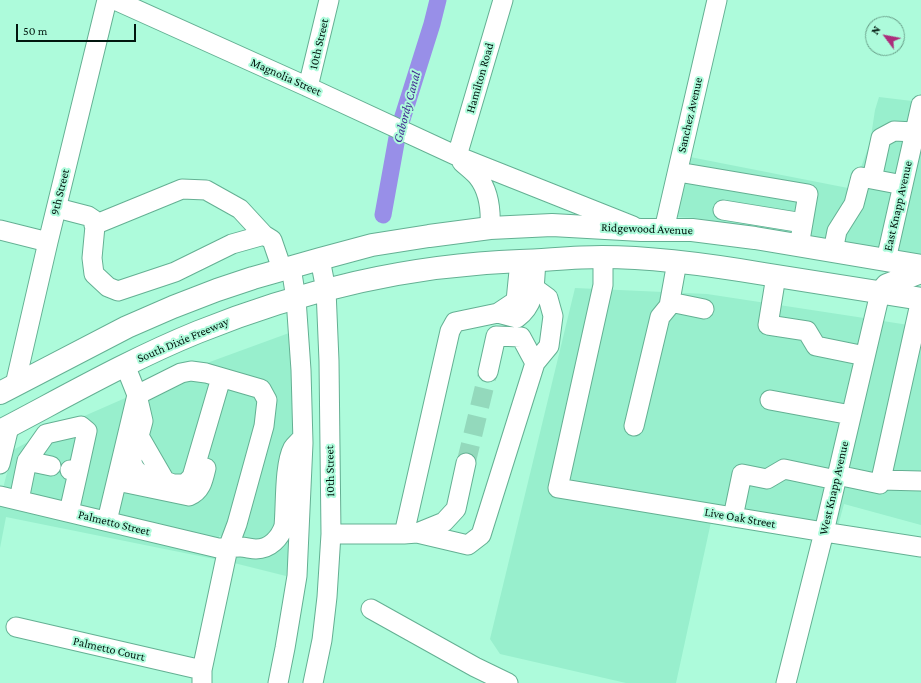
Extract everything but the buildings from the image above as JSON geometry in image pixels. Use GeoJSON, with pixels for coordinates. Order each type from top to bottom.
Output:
{"type":"FeatureCollection","features":[{"type":"Feature","properties":{"kind":"main road","name":"Ridgewood Avenue"},"geometry":{"type":"LineString","coordinates":[[320,259],[372,246],[429,236],[490,228],[552,225],[641,230],[692,230],[834,251],[921,266]]}},
{"type":"Feature","properties":{"kind":"main road"},"geometry":{"type":"LineString","coordinates":[[528,260],[603,257],[677,262],[705,265],[921,299]]}},
{"type":"Feature","properties":{"kind":"main road"},"geometry":{"type":"LineString","coordinates":[[8,389],[127,327],[173,307],[253,278],[320,259]]}},
{"type":"Feature","properties":{"kind":"main road","name":"South Dixie Freeway"},"geometry":{"type":"LineString","coordinates":[[5,429],[125,365],[196,333],[234,318],[326,290],[378,278],[466,264],[528,260]]}},
{"type":"Feature","properties":{"kind":"main road"},"geometry":{"type":"LineString","coordinates":[[828,284],[866,272],[886,260]]}},
{"type":"Feature","properties":{"kind":"main road"},"geometry":{"type":"LineString","coordinates":[[880,293],[887,285],[921,272]]}},
{"type":"Feature","properties":{"kind":"street","name":"9th Street"},"geometry":{"type":"LineString","coordinates":[[8,389],[57,208],[107,0]]}},
{"type":"Feature","properties":{"kind":"street","name":"Magnolia Street"},"geometry":{"type":"LineString","coordinates":[[115,0],[457,156],[641,230]]}},
{"type":"Feature","properties":{"kind":"street","name":"10th Street"},"geometry":{"type":"LineString","coordinates":[[308,87],[329,0]]}},
{"type":"Feature","properties":{"kind":"street","name":"Hamilton Road"},"geometry":{"type":"LineString","coordinates":[[457,156],[503,0]]}},
{"type":"Feature","properties":{"kind":"street","name":"Sanchez Avenue"},"geometry":{"type":"LineString","coordinates":[[664,230],[717,0]]}},
{"type":"Feature","properties":{"kind":"street"},"geometry":{"type":"LineString","coordinates":[[872,179],[881,138],[894,130],[918,121]]}},
{"type":"Feature","properties":{"kind":"street","name":"East Knapp Avenue"},"geometry":{"type":"LineString","coordinates":[[886,260],[918,121]]}},
{"type":"Feature","properties":{"kind":"street","name":"Magnolia Street"},"geometry":{"type":"LineString","coordinates":[[457,156],[479,178],[487,195],[491,214],[490,228]]}},
{"type":"Feature","properties":{"kind":"street"},"geometry":{"type":"LineString","coordinates":[[678,172],[808,194],[800,246]]}},
{"type":"Feature","properties":{"kind":"street"},"geometry":{"type":"LineString","coordinates":[[834,251],[837,231],[854,204],[861,177],[903,185]]}},
{"type":"Feature","properties":{"kind":"street"},"geometry":{"type":"LineString","coordinates":[[719,234],[728,180]]}},
{"type":"Feature","properties":{"kind":"street"},"geometry":{"type":"LineString","coordinates":[[94,224],[182,189],[206,190],[240,209],[264,235],[272,240],[287,268],[296,299],[301,370],[303,437],[297,576],[278,683]]}},
{"type":"Feature","properties":{"kind":"street"},"geometry":{"type":"LineString","coordinates":[[57,208],[88,216],[94,220],[92,258],[94,274],[108,287],[118,291],[175,272],[232,244],[264,235]]}},
{"type":"Feature","properties":{"kind":"street"},"geometry":{"type":"LineString","coordinates":[[724,210],[803,223]]}},
{"type":"Feature","properties":{"kind":"street"},"geometry":{"type":"LineString","coordinates":[[0,230],[48,242]]}},
{"type":"Feature","properties":{"kind":"street","name":"Live Oak Street"},"geometry":{"type":"LineString","coordinates":[[603,257],[603,285],[558,488],[921,547]]}},
{"type":"Feature","properties":{"kind":"street","name":"10th Street"},"geometry":{"type":"LineString","coordinates":[[313,683],[322,640],[327,597],[331,534],[329,361],[326,290],[320,259]]}},
{"type":"Feature","properties":{"kind":"street"},"geometry":{"type":"LineString","coordinates":[[498,313],[517,318],[525,312],[532,301],[533,287],[528,260]]}},
{"type":"Feature","properties":{"kind":"street"},"geometry":{"type":"LineString","coordinates":[[411,534],[450,331],[455,322],[498,313],[516,301],[528,260]]}},
{"type":"Feature","properties":{"kind":"street"},"geometry":{"type":"LineString","coordinates":[[634,426],[660,317],[669,306],[677,262]]}},
{"type":"Feature","properties":{"kind":"street"},"geometry":{"type":"LineString","coordinates":[[776,276],[768,325],[807,331],[816,346],[865,356]]}},
{"type":"Feature","properties":{"kind":"street"},"geometry":{"type":"LineString","coordinates":[[331,534],[411,534],[468,545],[481,535],[535,363],[550,346],[553,316],[548,298],[533,287]]}},
{"type":"Feature","properties":{"kind":"street","name":"West Knapp Avenue"},"geometry":{"type":"LineString","coordinates":[[786,683],[824,532],[880,293]]}},
{"type":"Feature","properties":{"kind":"street"},"geometry":{"type":"LineString","coordinates":[[733,517],[742,474],[767,479],[784,469],[880,484],[916,345],[921,299]]}},
{"type":"Feature","properties":{"kind":"street"},"geometry":{"type":"LineString","coordinates":[[670,302],[704,309]]}},
{"type":"Feature","properties":{"kind":"street"},"geometry":{"type":"LineString","coordinates":[[488,372],[496,336],[521,336],[535,363]]}},
{"type":"Feature","properties":{"kind":"street"},"geometry":{"type":"LineString","coordinates":[[125,365],[137,395],[143,421],[139,436],[165,480],[173,484],[185,484],[192,477],[222,378]]}},
{"type":"Feature","properties":{"kind":"street"},"geometry":{"type":"LineString","coordinates":[[137,395],[181,373],[191,371],[206,373],[261,389],[267,400],[264,426],[237,524],[228,548],[202,676]]}},
{"type":"Feature","properties":{"kind":"street"},"geometry":{"type":"LineString","coordinates":[[117,480],[188,496],[196,493],[202,483],[223,405],[224,390],[222,378]]}},
{"type":"Feature","properties":{"kind":"street"},"geometry":{"type":"LineString","coordinates":[[107,522],[137,395]]}},
{"type":"Feature","properties":{"kind":"street"},"geometry":{"type":"LineString","coordinates":[[770,400],[851,415]]}},
{"type":"Feature","properties":{"kind":"street"},"geometry":{"type":"LineString","coordinates":[[18,500],[27,461],[46,434],[80,426],[87,431],[74,471],[69,512]]}},
{"type":"Feature","properties":{"kind":"street"},"geometry":{"type":"LineString","coordinates":[[0,464],[5,429]]}},
{"type":"Feature","properties":{"kind":"street","name":"Palmetto Street"},"geometry":{"type":"LineString","coordinates":[[0,496],[218,548],[241,547],[258,549],[270,546],[278,539],[284,526],[290,457],[293,448],[303,437]]}},
{"type":"Feature","properties":{"kind":"street"},"geometry":{"type":"LineString","coordinates":[[27,461],[51,466]]}},
{"type":"Feature","properties":{"kind":"street"},"geometry":{"type":"LineString","coordinates":[[411,534],[444,522],[456,509],[466,463]]}},
{"type":"Feature","properties":{"kind":"street"},"geometry":{"type":"LineString","coordinates":[[881,480],[921,482]]}},
{"type":"Feature","properties":{"kind":"street"},"geometry":{"type":"LineString","coordinates":[[371,610],[475,667],[508,683]]}},
{"type":"Feature","properties":{"kind":"street","name":"Palmetto Court"},"geometry":{"type":"LineString","coordinates":[[16,627],[202,676]]}},
{"type":"Feature","properties":{"kind":"shaded area"},"geometry":{"type":"Polygon","coordinates":[[[879,97],[912,101],[879,250],[695,218],[677,217],[690,157],[853,189],[870,143],[875,110],[879,97]]]}},
{"type":"Feature","properties":{"kind":"shaded area"},"geometry":{"type":"Polygon","coordinates":[[[921,147],[921,257],[897,253],[921,147]]]}},
{"type":"Feature","properties":{"kind":"shaded area"},"geometry":{"type":"Polygon","coordinates":[[[575,288],[707,294],[864,318],[816,522],[550,478],[549,494],[711,522],[676,683],[626,683],[500,654],[490,639],[575,288]]]}},
{"type":"Feature","properties":{"kind":"shaded area"},"geometry":{"type":"Polygon","coordinates":[[[883,321],[921,327],[921,525],[844,504],[838,526],[835,525],[883,321]]]}},
{"type":"Feature","properties":{"kind":"shaded area"},"geometry":{"type":"Polygon","coordinates":[[[289,333],[294,433],[275,523],[270,533],[264,538],[256,541],[219,536],[219,539],[3,488],[13,450],[41,435],[196,367],[289,333]]]}},
{"type":"Feature","properties":{"kind":"shaded area"},"geometry":{"type":"Polygon","coordinates":[[[0,505],[276,552],[284,546],[290,537],[288,568],[286,576],[234,563],[6,517],[0,548],[0,505]]]}},
{"type":"Feature","properties":{"kind":"waterway","name":"Gabordy Canal"},"geometry":{"type":"LineString","coordinates":[[383,215],[398,132],[432,24],[438,0]]}},
{"type":"Feature","properties":{"kind":"tunnel"},"geometry":{"type":"LineString","coordinates":[[466,463],[488,372]]}}]}
